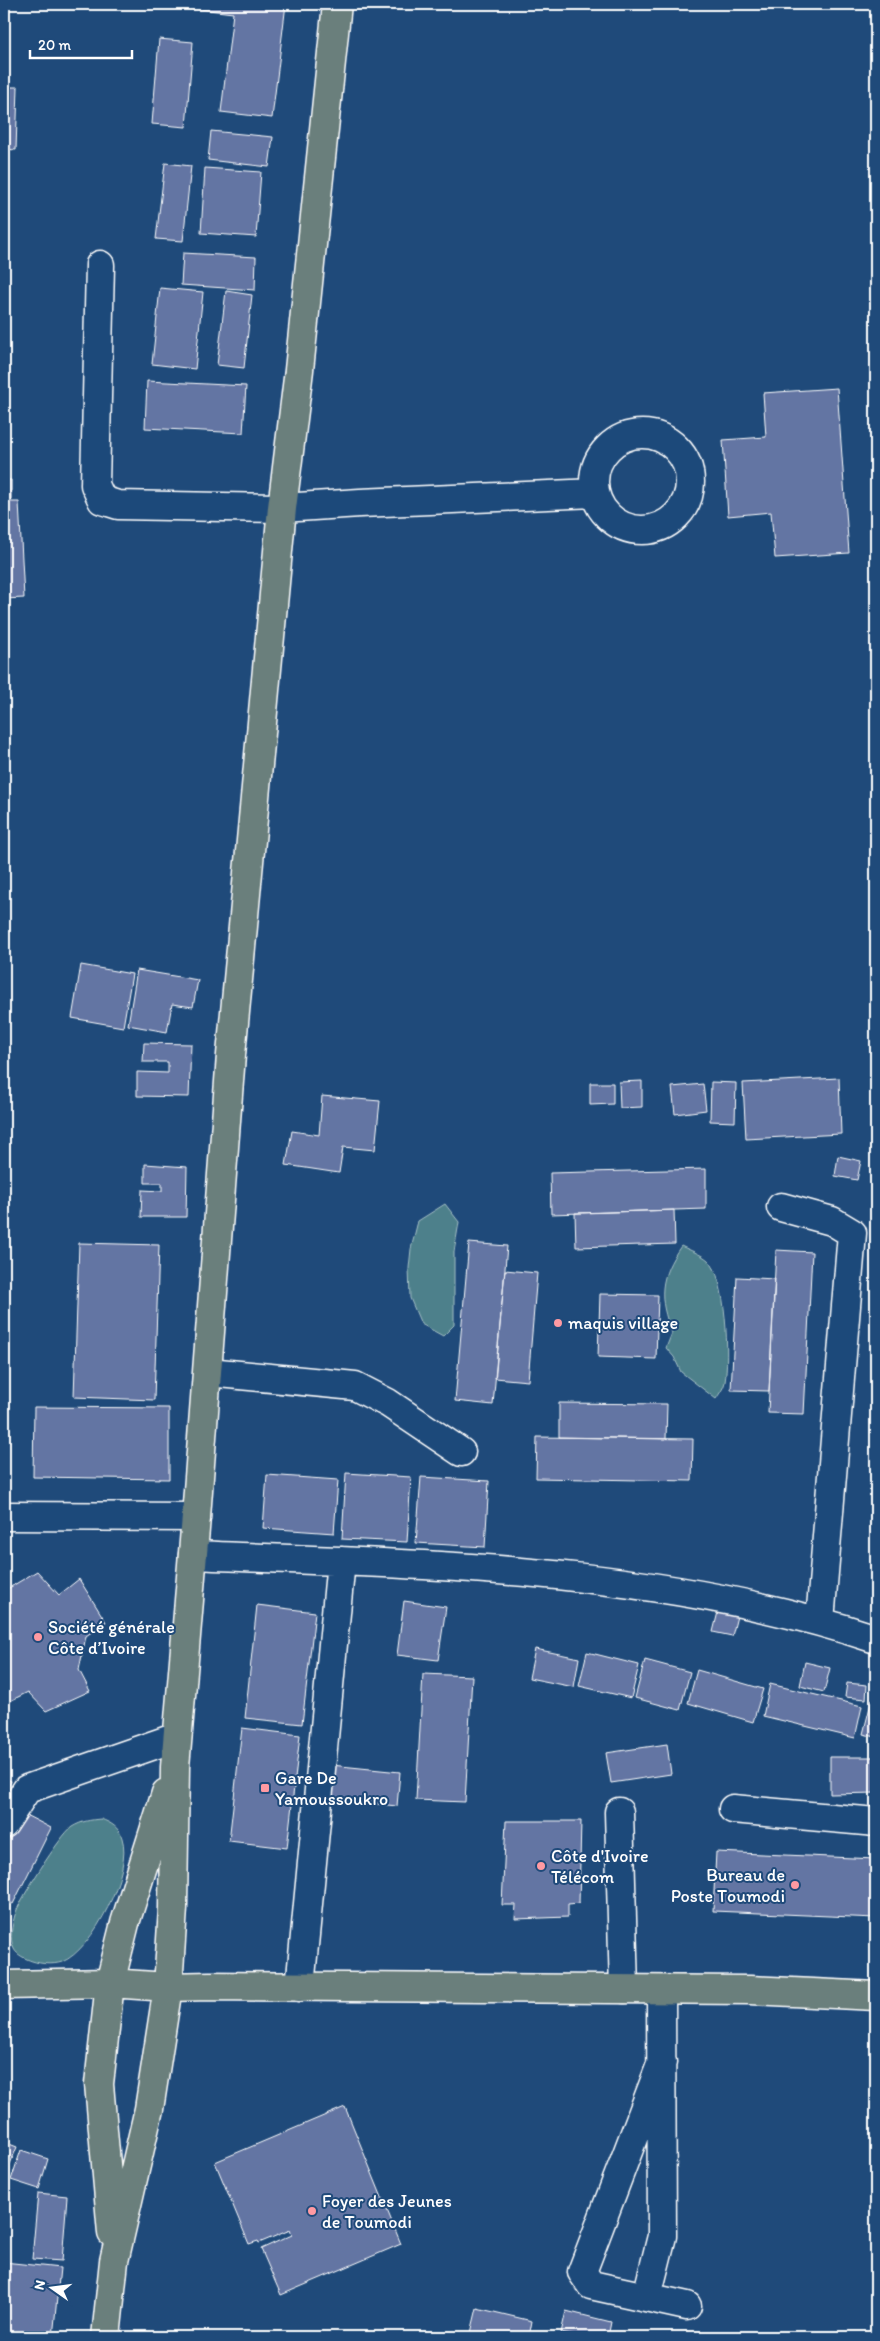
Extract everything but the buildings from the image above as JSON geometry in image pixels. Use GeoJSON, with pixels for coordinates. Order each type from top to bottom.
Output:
{"type":"FeatureCollection","features":[{"type":"Feature","properties":{"kind":"main road"},"geometry":{"type":"LineString","coordinates":[[106,2337],[114,2261],[150,2109],[168,1987],[173,1908],[177,1737],[194,1554],[231,1056],[282,508],[299,370],[337,4]]}},
{"type":"Feature","properties":{"kind":"main road"},"geometry":{"type":"LineString","coordinates":[[114,2261],[106,2146],[99,2084],[110,1983],[125,1923],[175,1767]]}},
{"type":"Feature","properties":{"kind":"main road"},"geometry":{"type":"LineString","coordinates":[[4,1985],[110,1983],[168,1987],[750,1990],[876,1996]]}},
{"type":"Feature","properties":{"kind":"street"},"geometry":{"type":"LineString","coordinates":[[100,265],[95,484],[102,500],[118,505],[282,508],[370,502],[595,493]]}},
{"type":"Feature","properties":{"kind":"street"},"geometry":{"type":"LineString","coordinates":[[781,1206],[832,1221],[852,1234],[820,1621]]}},
{"type":"Feature","properties":{"kind":"street"},"geometry":{"type":"LineString","coordinates":[[208,1372],[355,1386],[388,1403],[461,1452]]}},
{"type":"Feature","properties":{"kind":"street"},"geometry":{"type":"LineString","coordinates":[[4,1516],[196,1517]]}},
{"type":"Feature","properties":{"kind":"street"},"geometry":{"type":"LineString","coordinates":[[194,1554],[491,1568],[592,1578],[696,1595],[820,1621],[876,1639]]}},
{"type":"Feature","properties":{"kind":"street"},"geometry":{"type":"LineString","coordinates":[[300,1987],[341,1561]]}},
{"type":"Feature","properties":{"kind":"street"},"geometry":{"type":"LineString","coordinates":[[4,1824],[27,1789],[177,1737]]}},
{"type":"Feature","properties":{"kind":"street"},"geometry":{"type":"LineString","coordinates":[[733,1809],[876,1822]]}},
{"type":"Feature","properties":{"kind":"street"},"geometry":{"type":"LineString","coordinates":[[619,1812],[624,1989]]}},
{"type":"Feature","properties":{"kind":"street"},"geometry":{"type":"LineString","coordinates":[[647,2296],[662,2236],[661,1990]]}},
{"type":"Feature","properties":{"kind":"street"},"geometry":{"type":"LineString","coordinates":[[662,2062],[582,2272],[591,2285],[687,2306]]}},
{"type":"Feature","properties":{"kind":"green space"},"geometry":{"type":"Polygon","coordinates":[[[445,1204],[459,1222],[454,1252],[454,1325],[443,1336],[421,1324],[410,1298],[409,1268],[411,1249],[418,1221],[445,1204]]]}},
{"type":"Feature","properties":{"kind":"green space"},"geometry":{"type":"Polygon","coordinates":[[[681,1246],[708,1260],[714,1269],[723,1300],[727,1355],[726,1371],[723,1389],[716,1399],[681,1372],[674,1357],[666,1348],[672,1333],[664,1309],[663,1288],[668,1268],[681,1246]]]}},
{"type":"Feature","properties":{"kind":"green space"},"geometry":{"type":"Polygon","coordinates":[[[101,1819],[117,1828],[122,1838],[124,1852],[122,1869],[116,1888],[98,1926],[74,1955],[62,1962],[55,1964],[43,1963],[22,1957],[12,1945],[12,1928],[18,1908],[40,1869],[72,1827],[79,1823],[101,1819]]]}},
{"type":"Feature","properties":{"kind":"place","name":"maquis village"},"geometry":{"type":"Point","coordinates":[558,1323]}},
{"type":"Feature","properties":{"kind":"place","name":"Société générale Côte d’Ivoire"},"geometry":{"type":"Point","coordinates":[38,1637]}},
{"type":"Feature","properties":{"kind":"place","name":"Gare De Yamoussoukro"},"geometry":{"type":"Point","coordinates":[265,1788]}},
{"type":"Feature","properties":{"kind":"place","name":"Côte d'Ivoire Télécom"},"geometry":{"type":"Point","coordinates":[541,1866]}},
{"type":"Feature","properties":{"kind":"place","name":"Bureau de Poste Toumodi"},"geometry":{"type":"Point","coordinates":[795,1885]}},
{"type":"Feature","properties":{"kind":"place","name":"Foyer des Jeunes de Toumodi"},"geometry":{"type":"Point","coordinates":[312,2211]}}]}
